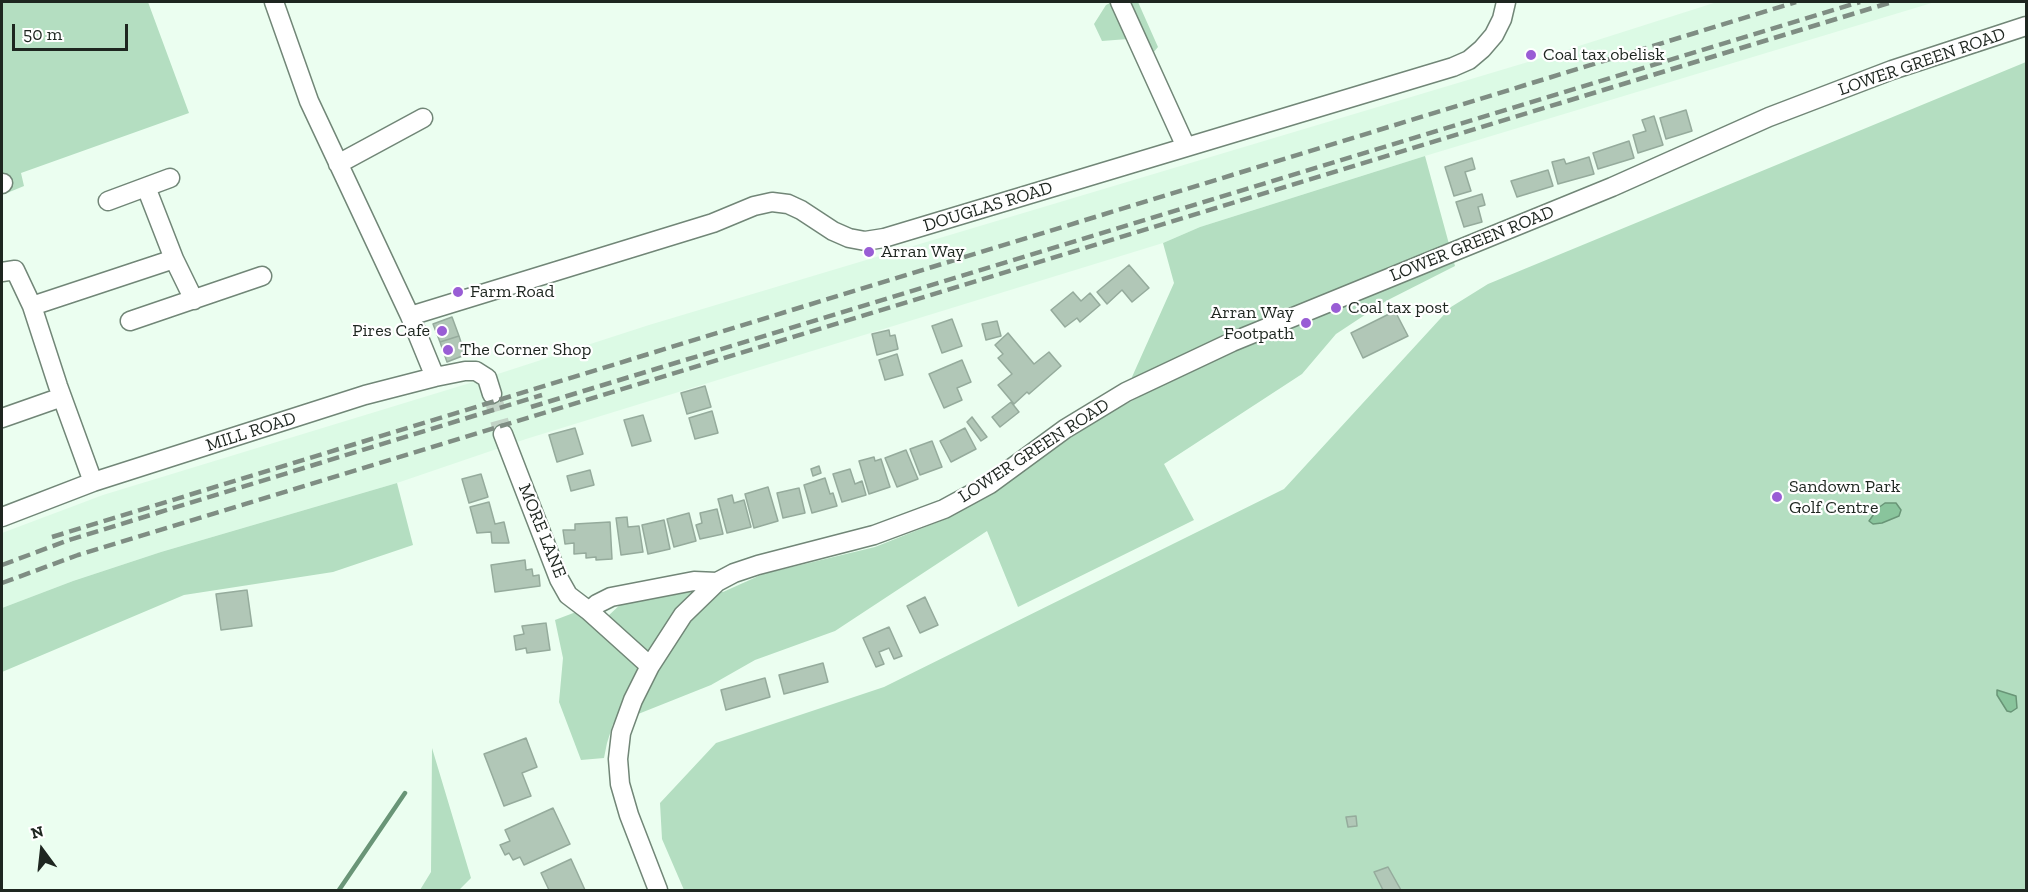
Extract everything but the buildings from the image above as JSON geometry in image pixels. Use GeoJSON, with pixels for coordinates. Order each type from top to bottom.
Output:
{"type":"FeatureCollection","features":[{"type":"Feature","properties":{"kind":"street"},"geometry":{"type":"LineString","coordinates":[[274,2],[309,101],[410,316],[435,377]]}},
{"type":"Feature","properties":{"kind":"street"},"geometry":{"type":"LineString","coordinates":[[1120,2],[1186,147]]}},
{"type":"Feature","properties":{"kind":"street","name":"DOUGLAS ROAD"},"geometry":{"type":"LineString","coordinates":[[410,316],[713,223],[754,206],[772,202],[788,204],[801,210],[833,231],[849,238],[865,241],[884,238],[1453,67],[1469,60],[1494,35],[1502,19],[1506,2]]}},
{"type":"Feature","properties":{"kind":"street","name":"LOWER GREEN ROAD"},"geometry":{"type":"LineString","coordinates":[[717,582],[734,573],[758,565],[804,555],[874,535],[944,509],[990,484],[1065,429],[1126,392],[1232,342],[1612,187],[1780,113],[1892,70],[2026,26]]}},
{"type":"Feature","properties":{"kind":"street"},"geometry":{"type":"LineString","coordinates":[[338,164],[423,118]]}},
{"type":"Feature","properties":{"kind":"street"},"geometry":{"type":"LineString","coordinates":[[108,201],[170,178]]}},
{"type":"Feature","properties":{"kind":"street"},"geometry":{"type":"LineString","coordinates":[[146,188],[174,259],[194,300]]}},
{"type":"Feature","properties":{"kind":"street"},"geometry":{"type":"LineString","coordinates":[[32,306],[174,259]]}},
{"type":"Feature","properties":{"kind":"street"},"geometry":{"type":"LineString","coordinates":[[2,272],[15,270],[32,306],[93,482]]}},
{"type":"Feature","properties":{"kind":"street"},"geometry":{"type":"LineString","coordinates":[[130,321],[262,276]]}},
{"type":"Feature","properties":{"kind":"street","name":"MILL ROAD"},"geometry":{"type":"LineString","coordinates":[[2,517],[93,482],[365,395],[435,377],[476,371],[487,378],[492,394]]}},
{"type":"Feature","properties":{"kind":"street"},"geometry":{"type":"LineString","coordinates":[[2,418],[62,397]]}},
{"type":"Feature","properties":{"kind":"street","name":"MORE LANE"},"geometry":{"type":"LineString","coordinates":[[503,434],[559,579],[568,595],[650,666]]}},
{"type":"Feature","properties":{"kind":"street"},"geometry":{"type":"LineString","coordinates":[[589,611],[611,597],[694,581],[717,582]]}},
{"type":"Feature","properties":{"kind":"street"},"geometry":{"type":"LineString","coordinates":[[658,891],[629,815],[620,784],[618,759],[621,733],[633,700],[650,666],[683,615],[717,582]]}},
{"type":"Feature","properties":{"kind":"shaded area"},"geometry":{"type":"Polygon","coordinates":[[[2,2],[148,2],[189,113],[21,173],[24,186],[7,193],[2,179],[2,2]]]}},
{"type":"Feature","properties":{"kind":"shaded area"},"geometry":{"type":"Polygon","coordinates":[[[1112,2],[1138,2],[1158,47],[1153,53],[1128,39],[1102,41],[1094,24],[1106,5],[1112,2]]]}},
{"type":"Feature","properties":{"kind":"shaded area"},"geometry":{"type":"Polygon","coordinates":[[[1717,2],[1935,2],[1425,156],[1200,227],[1163,243],[526,439],[397,483],[161,552],[73,581],[2,608],[2,533],[103,495],[470,383],[649,325],[1538,59],[1717,2]]]}},
{"type":"Feature","properties":{"kind":"shaded area"},"geometry":{"type":"Polygon","coordinates":[[[2026,62],[2026,890],[684,890],[662,839],[660,803],[716,743],[884,687],[1284,489],[1451,307],[1488,284],[2026,62]]]}},
{"type":"Feature","properties":{"kind":"shaded area"},"geometry":{"type":"Polygon","coordinates":[[[1425,156],[1455,266],[1386,301],[1336,334],[1302,374],[1164,464],[1194,520],[1018,607],[987,531],[835,631],[755,660],[711,685],[613,724],[604,758],[581,760],[559,702],[563,658],[555,620],[576,612],[594,623],[608,616],[622,603],[688,591],[723,592],[763,574],[875,547],[948,518],[1104,416],[1139,397],[1132,377],[1174,283],[1163,243],[1200,227],[1425,156]]]}},
{"type":"Feature","properties":{"kind":"shaded area"},"geometry":{"type":"Polygon","coordinates":[[[397,483],[413,545],[333,572],[184,595],[2,672],[2,608],[73,581],[161,552],[397,483]]]}},
{"type":"Feature","properties":{"kind":"shaded area"},"geometry":{"type":"Polygon","coordinates":[[[1885,503],[1896,503],[1901,510],[1899,516],[1873,524],[1869,521],[1878,508],[1885,503]]]}},
{"type":"Feature","properties":{"kind":"shaded area"},"geometry":{"type":"Polygon","coordinates":[[[1997,690],[2016,696],[2017,708],[2011,712],[2007,711],[1997,695],[1997,690]]]}},
{"type":"Feature","properties":{"kind":"shaded area"},"geometry":{"type":"Polygon","coordinates":[[[432,748],[471,878],[459,890],[420,890],[431,872],[432,748]]]}},
{"type":"Feature","properties":{"kind":"waterway"},"geometry":{"type":"LineString","coordinates":[[339,890],[405,793]]}},
{"type":"Feature","properties":{"kind":"tunnel"},"geometry":{"type":"LineString","coordinates":[[492,394],[503,434]]}},
{"type":"Feature","properties":{"kind":"railway"},"geometry":{"type":"LineString","coordinates":[[52,537],[1796,2]]}},
{"type":"Feature","properties":{"kind":"railway"},"geometry":{"type":"LineString","coordinates":[[531,407],[1860,2]]}},
{"type":"Feature","properties":{"kind":"railway"},"geometry":{"type":"LineString","coordinates":[[2,583],[78,555],[1892,2]]}},
{"type":"Feature","properties":{"kind":"railway"},"geometry":{"type":"LineString","coordinates":[[2,565],[69,540],[542,395]]}},
{"type":"Feature","properties":{"kind":"place","name":"Coal tax obelisk"},"geometry":{"type":"Point","coordinates":[1531,55]}},
{"type":"Feature","properties":{"kind":"place","name":"Arran Way"},"geometry":{"type":"Point","coordinates":[869,252]}},
{"type":"Feature","properties":{"kind":"place","name":"Farm Road"},"geometry":{"type":"Point","coordinates":[458,292]}},
{"type":"Feature","properties":{"kind":"place","name":"Coal tax post"},"geometry":{"type":"Point","coordinates":[1336,308]}},
{"type":"Feature","properties":{"kind":"place","name":"Arran Way Footpath"},"geometry":{"type":"Point","coordinates":[1306,323]}},
{"type":"Feature","properties":{"kind":"place","name":"Pires Cafe"},"geometry":{"type":"Point","coordinates":[442,331]}},
{"type":"Feature","properties":{"kind":"place","name":"The Corner Shop"},"geometry":{"type":"Point","coordinates":[448,350]}},
{"type":"Feature","properties":{"kind":"place","name":"Sandown Park Golf Centre"},"geometry":{"type":"Point","coordinates":[1777,497]}}]}
